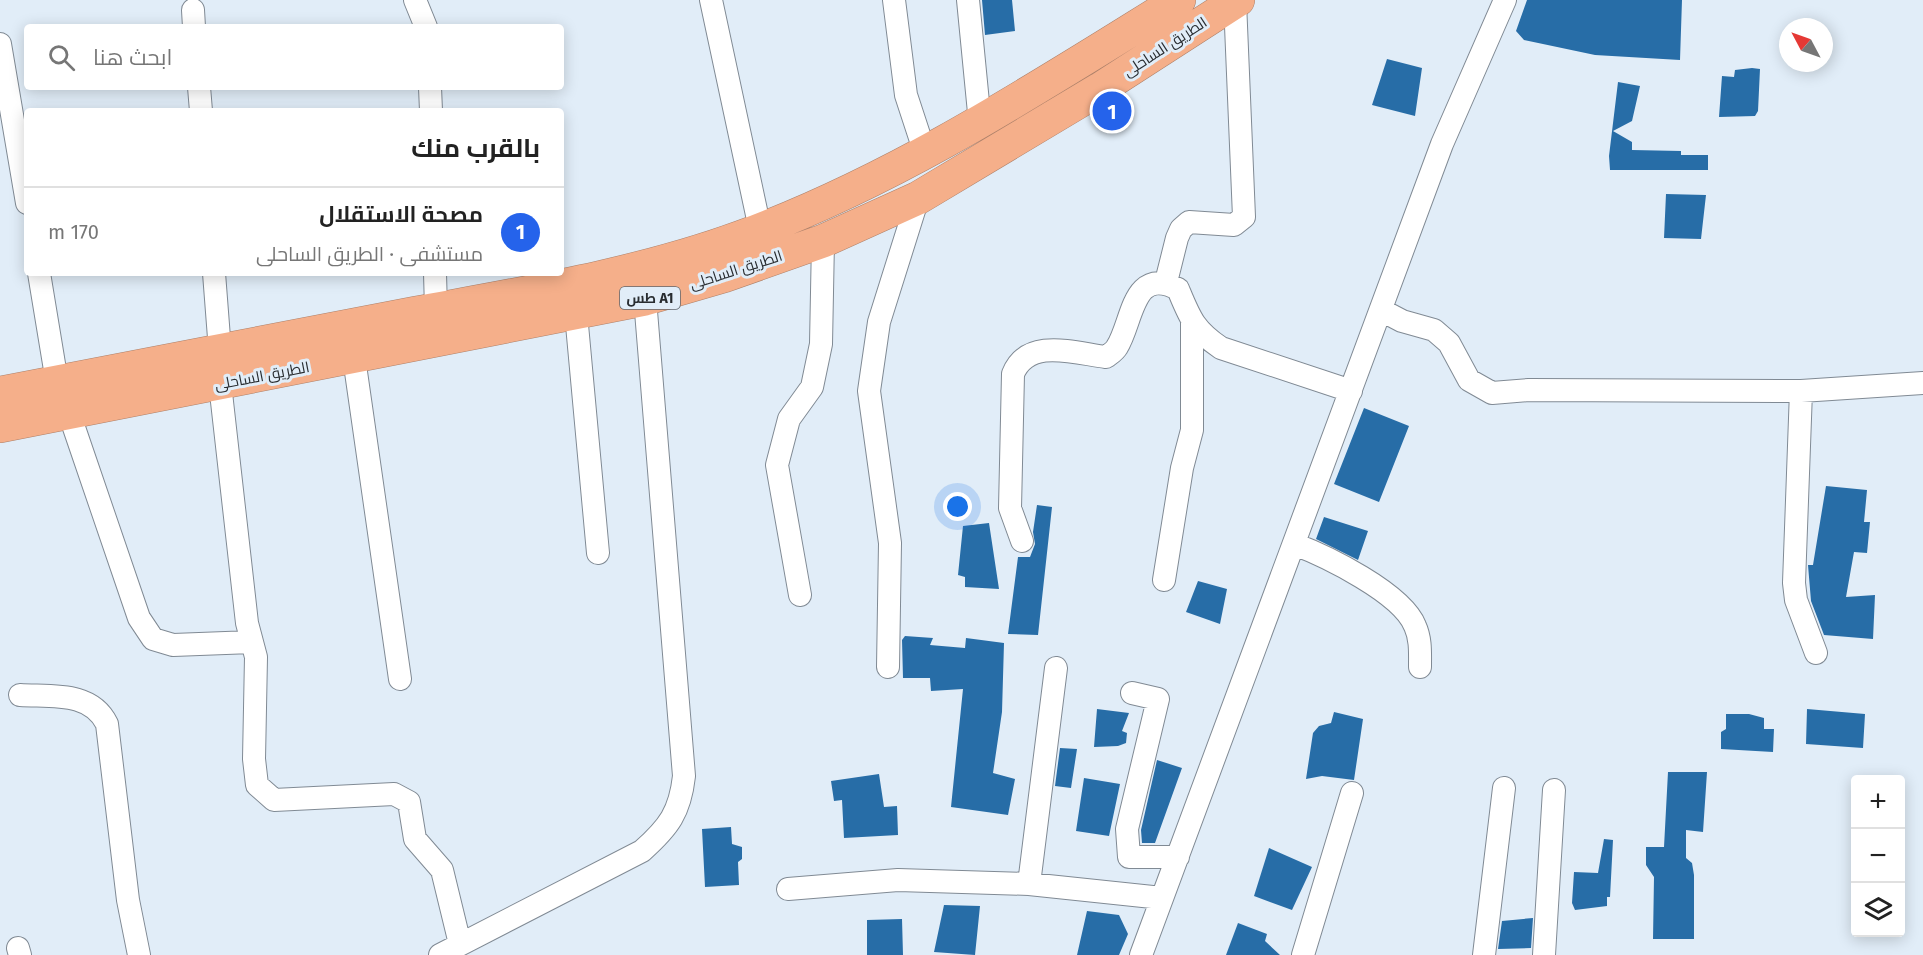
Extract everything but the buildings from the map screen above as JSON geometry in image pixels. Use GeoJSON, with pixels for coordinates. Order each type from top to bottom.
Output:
{"type":"FeatureCollection","features":[{"type":"Feature","properties":{"kind":"highway","name":"الطريق الساحلى"},"geometry":{"type":"LineString","coordinates":[[0,393],[534,291],[639,267],[760,229],[842,196],[980,123],[1179,0]]}},
{"type":"Feature","properties":{"kind":"highway","name":"الطريق الساحلى"},"geometry":{"type":"LineString","coordinates":[[0,426],[576,314],[645,299],[724,276],[823,241],[918,198],[1100,89],[1237,1]]}},
{"type":"Feature","properties":{"kind":"street"},"geometry":{"type":"LineString","coordinates":[[415,0],[425,24]]}},
{"type":"Feature","properties":{"kind":"street"},"geometry":{"type":"LineString","coordinates":[[711,0],[760,229]]}},
{"type":"Feature","properties":{"kind":"street"},"geometry":{"type":"LineString","coordinates":[[894,0],[898,47],[906,95],[925,153]]}},
{"type":"Feature","properties":{"kind":"street"},"geometry":{"type":"LineString","coordinates":[[968,0],[980,123]]}},
{"type":"Feature","properties":{"kind":"street"},"geometry":{"type":"LineString","coordinates":[[1141,955],[1442,144],[1505,0]]}},
{"type":"Feature","properties":{"kind":"street"},"geometry":{"type":"LineString","coordinates":[[1166,282],[1181,229],[1189,222],[1234,225],[1244,217],[1237,1]]}},
{"type":"Feature","properties":{"kind":"street"},"geometry":{"type":"LineString","coordinates":[[0,44],[24,185]]}},
{"type":"Feature","properties":{"kind":"street"},"geometry":{"type":"LineString","coordinates":[[199,90],[201,108]]}},
{"type":"Feature","properties":{"kind":"street"},"geometry":{"type":"LineString","coordinates":[[430,90],[431,108]]}},
{"type":"Feature","properties":{"kind":"street"},"geometry":{"type":"LineString","coordinates":[[888,667],[890,543],[869,391],[879,322],[918,198]]}},
{"type":"Feature","properties":{"kind":"street"},"geometry":{"type":"LineString","coordinates":[[800,595],[777,465],[789,419],[812,387],[821,344],[823,241]]}},
{"type":"Feature","properties":{"kind":"street"},"geometry":{"type":"LineString","coordinates":[[39,276],[57,382]]}},
{"type":"Feature","properties":{"kind":"street"},"geometry":{"type":"LineString","coordinates":[[214,276],[220,351]]}},
{"type":"Feature","properties":{"kind":"street"},"geometry":{"type":"LineString","coordinates":[[435,276],[436,309]]}},
{"type":"Feature","properties":{"kind":"street"},"geometry":{"type":"LineString","coordinates":[[1022,541],[1010,508],[1013,374],[1017,365],[1024,356],[1040,349],[1106,357],[1117,349],[1138,294],[1147,286],[1166,282],[1178,289],[1192,323],[1203,336],[1221,348],[1351,391]]}},
{"type":"Feature","properties":{"kind":"street"},"geometry":{"type":"LineString","coordinates":[[440,955],[642,851],[664,831],[681,802],[684,776],[645,299]]}},
{"type":"Feature","properties":{"kind":"street"},"geometry":{"type":"LineString","coordinates":[[1381,310],[1402,321],[1434,330],[1449,343],[1468,380],[1492,393],[1529,390],[1801,391],[1923,383]]}},
{"type":"Feature","properties":{"kind":"street"},"geometry":{"type":"LineString","coordinates":[[576,314],[598,553]]}},
{"type":"Feature","properties":{"kind":"street"},"geometry":{"type":"LineString","coordinates":[[1164,580],[1182,468],[1192,430],[1192,323]]}},
{"type":"Feature","properties":{"kind":"street"},"geometry":{"type":"LineString","coordinates":[[354,358],[400,679]]}},
{"type":"Feature","properties":{"kind":"street"},"geometry":{"type":"LineString","coordinates":[[220,384],[247,623],[256,657],[254,759],[257,785],[274,800],[394,794],[409,802],[415,838],[442,870],[460,944]]}},
{"type":"Feature","properties":{"kind":"street"},"geometry":{"type":"LineString","coordinates":[[1801,391],[1794,583],[1796,600],[1816,653]]}},
{"type":"Feature","properties":{"kind":"street"},"geometry":{"type":"LineString","coordinates":[[69,413],[139,618],[153,639],[173,645],[252,642]]}},
{"type":"Feature","properties":{"kind":"street"},"geometry":{"type":"LineString","coordinates":[[1294,544],[1363,576],[1407,613],[1415,624],[1419,638],[1420,667]]}},
{"type":"Feature","properties":{"kind":"street"},"geometry":{"type":"LineString","coordinates":[[1029,884],[1056,668]]}},
{"type":"Feature","properties":{"kind":"street"},"geometry":{"type":"LineString","coordinates":[[1132,693],[1158,699],[1127,829],[1129,857],[1178,857]]}},
{"type":"Feature","properties":{"kind":"street"},"geometry":{"type":"LineString","coordinates":[[20,695],[83,700],[100,711],[107,724],[128,900],[139,955]]}},
{"type":"Feature","properties":{"kind":"street"},"geometry":{"type":"LineString","coordinates":[[1484,955],[1504,788]]}},
{"type":"Feature","properties":{"kind":"street"},"geometry":{"type":"LineString","coordinates":[[1544,955],[1554,790]]}},
{"type":"Feature","properties":{"kind":"street"},"geometry":{"type":"LineString","coordinates":[[1303,955],[1352,793]]}},
{"type":"Feature","properties":{"kind":"street"},"geometry":{"type":"LineString","coordinates":[[788,889],[898,880],[1029,884],[1162,898]]}},
{"type":"Feature","properties":{"kind":"place","name":"مصحة الاستقلال"},"geometry":{"type":"Point","coordinates":[1112,111]}}]}
